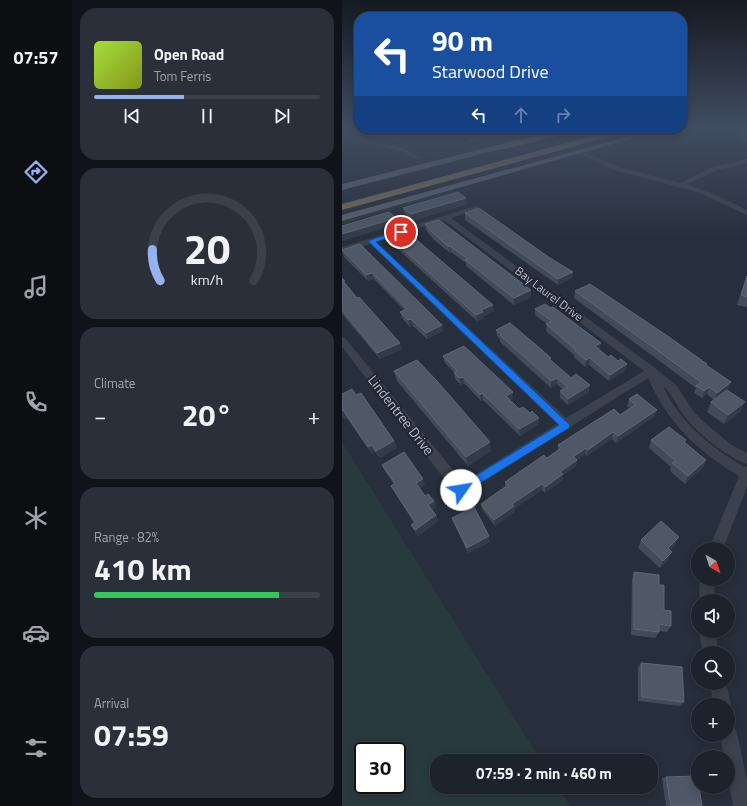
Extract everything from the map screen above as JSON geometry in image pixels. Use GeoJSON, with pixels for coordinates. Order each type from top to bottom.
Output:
{"type":"FeatureCollection","features":[{"type":"Feature","properties":{"kind":"highway"},"geometry":{"type":"LineString","coordinates":[[342,199],[466,166]]}},
{"type":"Feature","properties":{"kind":"highway"},"geometry":{"type":"LineString","coordinates":[[342,207],[493,166]]}},
{"type":"Feature","properties":{"kind":"highway"},"geometry":{"type":"LineString","coordinates":[[521,168],[528,166]]}},
{"type":"Feature","properties":{"kind":"main road"},"geometry":{"type":"LineString","coordinates":[[403,172],[415,166]]}},
{"type":"Feature","properties":{"kind":"main road"},"geometry":{"type":"LineString","coordinates":[[342,187],[428,166]]}},
{"type":"Feature","properties":{"kind":"main road"},"geometry":{"type":"LineString","coordinates":[[342,218],[530,166]]}},
{"type":"Feature","properties":{"kind":"street"},"geometry":{"type":"LineString","coordinates":[[607,166],[681,185],[711,195],[747,212]]}},
{"type":"Feature","properties":{"kind":"street"},"geometry":{"type":"LineString","coordinates":[[681,185],[704,172],[724,166]]}},
{"type":"Feature","properties":{"kind":"street"},"geometry":{"type":"LineString","coordinates":[[342,250],[476,208]]}},
{"type":"Feature","properties":{"kind":"street","name":"Bay Laurel Drive"},"geometry":{"type":"LineString","coordinates":[[446,218],[651,371],[673,389],[689,414],[700,426],[726,447],[747,459]]}},
{"type":"Feature","properties":{"kind":"street"},"geometry":{"type":"LineString","coordinates":[[371,241],[566,425],[651,371],[658,389],[677,418],[693,438],[723,461],[746,472],[719,542]]}},
{"type":"Feature","properties":{"kind":"street","name":"Lindentree Drive"},"geometry":{"type":"LineString","coordinates":[[342,340],[461,490],[566,425]]}},
{"type":"Feature","properties":{"kind":"street"},"geometry":{"type":"LineString","coordinates":[[730,742],[743,806]]}},
{"type":"Feature","properties":{"kind":"shaded area"},"geometry":{"type":"Polygon","coordinates":[[[453,190],[456,192],[342,224],[342,221],[453,190]]]}},
{"type":"Feature","properties":{"kind":"shaded area"},"geometry":{"type":"Polygon","coordinates":[[[342,442],[537,754],[430,754],[430,794],[562,794],[570,806],[342,806],[342,442]]]}},
{"type":"Feature","properties":{"kind":"building"},"geometry":{"type":"Polygon","coordinates":[[[458,192],[466,198],[411,214],[403,208],[458,192]]]}},
{"type":"Feature","properties":{"kind":"building"},"geometry":{"type":"Polygon","coordinates":[[[479,208],[550,258],[573,272],[558,279],[465,213],[479,208]]]}},
{"type":"Feature","properties":{"kind":"building"},"geometry":{"type":"Polygon","coordinates":[[[389,212],[396,218],[342,234],[342,226],[389,212]]]}},
{"type":"Feature","properties":{"kind":"building"},"geometry":{"type":"Polygon","coordinates":[[[439,220],[531,290],[514,298],[465,260],[468,259],[450,246],[449,247],[425,224],[439,220]]]}},
{"type":"Feature","properties":{"kind":"building"},"geometry":{"type":"Polygon","coordinates":[[[405,230],[493,305],[481,310],[483,312],[476,315],[388,236],[405,230]]]}},
{"type":"Feature","properties":{"kind":"building"},"geometry":{"type":"Polygon","coordinates":[[[360,244],[442,325],[426,333],[411,319],[408,320],[400,312],[407,309],[372,273],[366,275],[342,250],[360,244]]]}},
{"type":"Feature","properties":{"kind":"building"},"geometry":{"type":"Polygon","coordinates":[[[747,276],[747,297],[741,295],[747,276]]]}},
{"type":"Feature","properties":{"kind":"building"},"geometry":{"type":"Polygon","coordinates":[[[342,278],[357,298],[359,297],[400,343],[377,353],[342,310],[342,278]]]}},
{"type":"Feature","properties":{"kind":"building"},"geometry":{"type":"Polygon","coordinates":[[[590,284],[669,337],[731,382],[717,393],[709,387],[704,391],[696,386],[701,382],[575,291],[590,284]]]}},
{"type":"Feature","properties":{"kind":"building"},"geometry":{"type":"Polygon","coordinates":[[[545,304],[551,308],[553,307],[601,343],[595,346],[608,357],[611,355],[618,361],[621,359],[627,364],[610,375],[590,358],[586,360],[546,324],[552,321],[535,309],[545,304]]]}},
{"type":"Feature","properties":{"kind":"building"},"geometry":{"type":"Polygon","coordinates":[[[510,323],[551,358],[549,359],[571,378],[576,374],[590,385],[568,399],[560,391],[568,387],[557,378],[551,381],[496,330],[510,323]]]}},
{"type":"Feature","properties":{"kind":"building"},"geometry":{"type":"Polygon","coordinates":[[[464,346],[513,392],[506,396],[519,409],[523,407],[530,413],[532,411],[539,418],[519,429],[482,393],[480,395],[463,377],[459,378],[454,373],[457,371],[443,356],[464,346]]]}},
{"type":"Feature","properties":{"kind":"building"},"geometry":{"type":"Polygon","coordinates":[[[417,360],[490,442],[466,457],[394,371],[417,360]]]}},
{"type":"Feature","properties":{"kind":"building"},"geometry":{"type":"Polygon","coordinates":[[[352,389],[356,395],[361,393],[394,441],[376,451],[372,445],[368,447],[343,410],[342,411],[342,394],[352,389]]]}},
{"type":"Feature","properties":{"kind":"building"},"geometry":{"type":"Polygon","coordinates":[[[727,390],[745,402],[728,415],[711,402],[727,390]]]}},
{"type":"Feature","properties":{"kind":"building"},"geometry":{"type":"Polygon","coordinates":[[[637,394],[657,410],[618,436],[613,432],[588,450],[586,448],[573,457],[577,460],[560,472],[563,474],[545,487],[542,484],[512,504],[514,506],[494,520],[481,504],[508,485],[505,482],[544,455],[547,458],[561,448],[558,445],[614,409],[620,415],[635,405],[629,399],[637,394]]]}},
{"type":"Feature","properties":{"kind":"building"},"geometry":{"type":"Polygon","coordinates":[[[669,427],[686,440],[684,442],[706,460],[688,476],[672,463],[676,461],[651,440],[669,427]]]}},
{"type":"Feature","properties":{"kind":"building"},"geometry":{"type":"Polygon","coordinates":[[[404,452],[423,479],[416,483],[425,496],[428,494],[434,501],[428,505],[436,515],[415,530],[411,525],[415,522],[391,486],[395,483],[382,465],[404,452]]]}},
{"type":"Feature","properties":{"kind":"building"},"geometry":{"type":"Polygon","coordinates":[[[474,507],[489,536],[467,548],[452,518],[474,507]]]}},
{"type":"Feature","properties":{"kind":"building"},"geometry":{"type":"Polygon","coordinates":[[[661,521],[679,537],[668,548],[672,552],[663,561],[641,540],[661,521]]]}},
{"type":"Feature","properties":{"kind":"building"},"geometry":{"type":"Polygon","coordinates":[[[634,572],[659,575],[659,585],[664,585],[664,610],[671,611],[671,626],[659,624],[659,632],[634,629],[634,572]]]}},
{"type":"Feature","properties":{"kind":"building"},"geometry":{"type":"Polygon","coordinates":[[[641,663],[682,667],[684,702],[642,697],[641,663]]]}},
{"type":"Feature","properties":{"kind":"building"},"geometry":{"type":"Polygon","coordinates":[[[691,776],[691,794],[700,794],[702,806],[671,806],[666,777],[691,776]]]}},
{"type":"Feature","properties":{"kind":"route"},"geometry":{"type":"LineString","coordinates":[[401,232],[371,241],[566,425],[461,490]]}}]}
